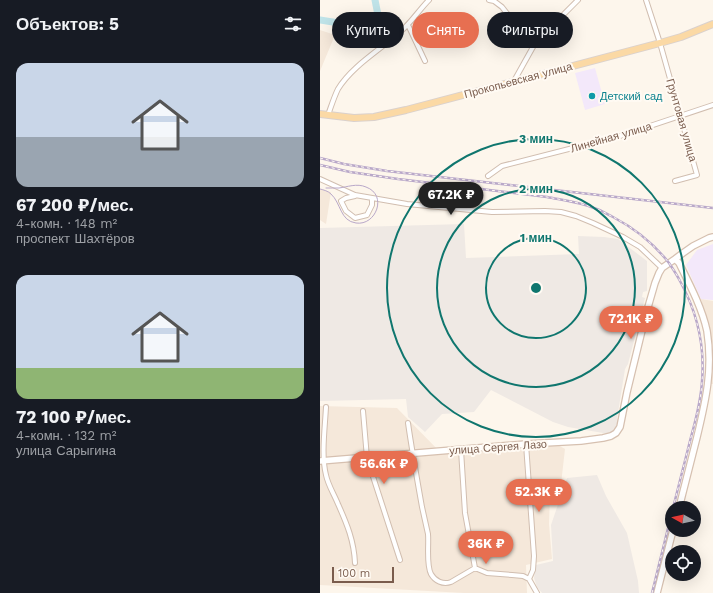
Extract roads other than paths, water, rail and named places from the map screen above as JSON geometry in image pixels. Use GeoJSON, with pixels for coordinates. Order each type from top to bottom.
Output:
{"type":"FeatureCollection","features":[{"type":"Feature","properties":{"kind":"main road","name":"Прокопьевская улица"},"geometry":{"type":"LineString","coordinates":[[320,114],[354,118],[374,117],[406,110],[660,43],[681,37],[713,24]]}},
{"type":"Feature","properties":{"kind":"main road"},"geometry":{"type":"LineString","coordinates":[[662,268],[693,246],[713,237]]}},
{"type":"Feature","properties":{"kind":"main road"},"geometry":{"type":"LineString","coordinates":[[675,259],[679,263],[698,304],[707,330],[710,360],[710,375],[707,396],[681,501]]}},
{"type":"Feature","properties":{"kind":"main road","name":"улица Сергея Лазо"},"geometry":{"type":"LineString","coordinates":[[322,461],[526,444],[581,441],[611,436],[616,433],[620,427],[646,314],[655,282],[662,268]]}},
{"type":"Feature","properties":{"kind":"main road"},"geometry":{"type":"LineString","coordinates":[[656,593],[671,537]]}},
{"type":"Feature","properties":{"kind":"street"},"geometry":{"type":"LineString","coordinates":[[328,115],[339,89],[349,75],[408,25],[429,0]]}},
{"type":"Feature","properties":{"kind":"street"},"geometry":{"type":"LineString","coordinates":[[489,0],[494,1],[506,12]]}},
{"type":"Feature","properties":{"kind":"street"},"geometry":{"type":"LineString","coordinates":[[566,12],[578,0]]}},
{"type":"Feature","properties":{"kind":"street","name":"Грунтовая улица"},"geometry":{"type":"LineString","coordinates":[[646,0],[698,175],[674,181]]}},
{"type":"Feature","properties":{"kind":"street"},"geometry":{"type":"LineString","coordinates":[[408,25],[425,61]]}},
{"type":"Feature","properties":{"kind":"street"},"geometry":{"type":"LineString","coordinates":[[514,81],[532,48]]}},
{"type":"Feature","properties":{"kind":"street","name":"Линейная улица"},"geometry":{"type":"LineString","coordinates":[[488,176],[502,166],[620,136],[713,105]]}},
{"type":"Feature","properties":{"kind":"street"},"geometry":{"type":"LineString","coordinates":[[320,179],[356,196],[417,206],[492,212],[561,212],[593,222],[623,237],[640,247],[662,268]]}},
{"type":"Feature","properties":{"kind":"street"},"geometry":{"type":"LineString","coordinates":[[356,196],[346,198],[341,201],[346,211],[355,218],[367,215],[372,205],[372,199]]}},
{"type":"Feature","properties":{"kind":"street"},"geometry":{"type":"LineString","coordinates":[[326,407],[322,461],[328,482],[351,536],[355,563]]}},
{"type":"Feature","properties":{"kind":"street"},"geometry":{"type":"LineString","coordinates":[[363,411],[367,458],[400,560]]}},
{"type":"Feature","properties":{"kind":"street"},"geometry":{"type":"LineString","coordinates":[[408,423],[428,535],[428,567],[431,574],[442,584],[447,584],[475,568]]}},
{"type":"Feature","properties":{"kind":"street"},"geometry":{"type":"LineString","coordinates":[[526,444],[534,556],[533,570],[529,579]]}},
{"type":"Feature","properties":{"kind":"street"},"geometry":{"type":"LineString","coordinates":[[461,450],[465,513],[475,568]]}},
{"type":"Feature","properties":{"kind":"street"},"geometry":{"type":"LineString","coordinates":[[475,568],[487,573],[523,576],[529,579],[537,593]]}},
{"type":"Feature","properties":{"kind":"waterway"},"geometry":{"type":"LineString","coordinates":[[320,20],[364,27],[374,25],[378,22],[375,0]]}},
{"type":"Feature","properties":{"kind":"tram line"},"geometry":{"type":"LineString","coordinates":[[320,189],[331,194],[344,215],[351,222],[363,223],[369,220],[377,209],[377,196],[373,191],[366,187],[356,185],[339,188],[326,188]]}},
{"type":"Feature","properties":{"kind":"railway"},"geometry":{"type":"LineString","coordinates":[[320,158],[344,164],[387,171],[713,208]]}},
{"type":"Feature","properties":{"kind":"railway"},"geometry":{"type":"LineString","coordinates":[[320,165],[350,172],[547,197],[576,203],[599,210],[621,221],[644,237],[669,263],[678,276],[691,305],[701,342],[703,368],[699,402],[675,501]]}},
{"type":"Feature","properties":{"kind":"railway"},"geometry":{"type":"LineString","coordinates":[[652,593],[666,537]]}},
{"type":"Feature","properties":{"kind":"place","name":"Детский сад"},"geometry":{"type":"Point","coordinates":[592,96]}}]}
